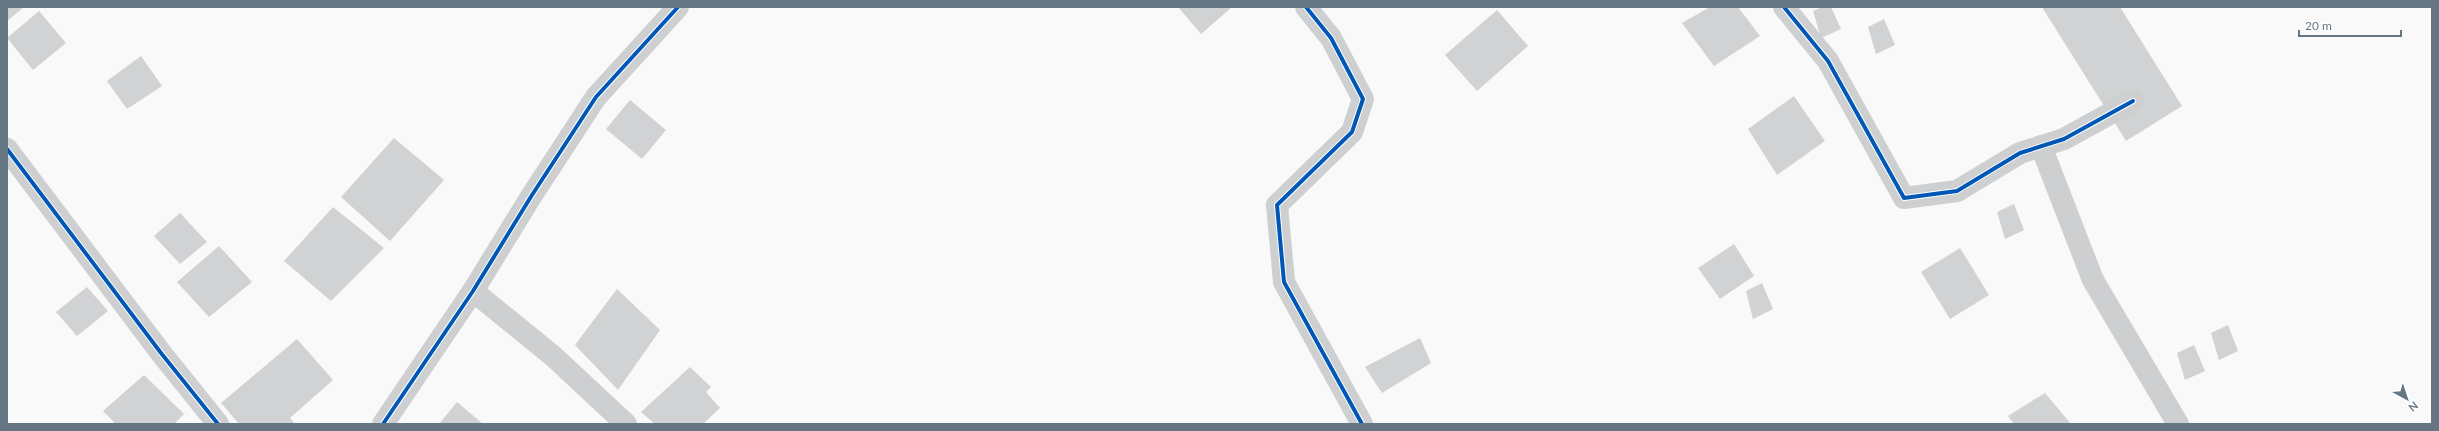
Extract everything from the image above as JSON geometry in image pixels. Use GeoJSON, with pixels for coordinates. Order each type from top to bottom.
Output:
{"type":"FeatureCollection","features":[{"type":"Feature","properties":{"kind":"street"},"geometry":{"type":"LineString","coordinates":[[383,424],[473,291],[532,195],[596,97],[678,7]]}},
{"type":"Feature","properties":{"kind":"street"},"geometry":{"type":"LineString","coordinates":[[1306,7],[1331,38],[1363,98],[1352,132],[1277,205],[1284,282],[1362,424]]}},
{"type":"Feature","properties":{"kind":"street"},"geometry":{"type":"LineString","coordinates":[[1784,7],[1828,61],[1904,198],[1957,191],[2020,153],[2064,139],[2133,102]]}},
{"type":"Feature","properties":{"kind":"street"},"geometry":{"type":"LineString","coordinates":[[2041,146],[2093,280],[2178,424]]}},
{"type":"Feature","properties":{"kind":"street"},"geometry":{"type":"LineString","coordinates":[[7,149],[161,353],[218,424]]}},
{"type":"Feature","properties":{"kind":"street"},"geometry":{"type":"LineString","coordinates":[[473,291],[552,356],[626,424]]}},
{"type":"Feature","properties":{"kind":"building"},"geometry":{"type":"Polygon","coordinates":[[[7,7],[24,7],[7,21],[7,7]]]}},
{"type":"Feature","properties":{"kind":"building"},"geometry":{"type":"Polygon","coordinates":[[[1178,7],[1232,7],[1201,34],[1178,7]]]}},
{"type":"Feature","properties":{"kind":"building"},"geometry":{"type":"Polygon","coordinates":[[[1710,7],[1738,7],[1760,36],[1714,66],[1682,23],[1710,7]]]}},
{"type":"Feature","properties":{"kind":"building"},"geometry":{"type":"Polygon","coordinates":[[[1822,7],[1831,7],[1841,29],[1821,38],[1813,11],[1822,7]]]}},
{"type":"Feature","properties":{"kind":"building"},"geometry":{"type":"Polygon","coordinates":[[[2042,7],[2120,7],[2182,106],[2126,141],[2042,7]]]}},
{"type":"Feature","properties":{"kind":"building"},"geometry":{"type":"Polygon","coordinates":[[[1497,10],[1528,46],[1477,91],[1445,55],[1497,10]]]}},
{"type":"Feature","properties":{"kind":"building"},"geometry":{"type":"Polygon","coordinates":[[[39,11],[66,43],[33,70],[7,38],[39,11]]]}},
{"type":"Feature","properties":{"kind":"building"},"geometry":{"type":"Polygon","coordinates":[[[1884,19],[1895,45],[1876,54],[1868,27],[1884,19]]]}},
{"type":"Feature","properties":{"kind":"building"},"geometry":{"type":"Polygon","coordinates":[[[141,56],[162,86],[127,109],[107,81],[141,56]]]}},
{"type":"Feature","properties":{"kind":"building"},"geometry":{"type":"Polygon","coordinates":[[[1794,96],[1825,141],[1777,175],[1748,129],[1794,96]]]}},
{"type":"Feature","properties":{"kind":"building"},"geometry":{"type":"Polygon","coordinates":[[[630,100],[666,130],[642,159],[606,129],[630,100]]]}},
{"type":"Feature","properties":{"kind":"building"},"geometry":{"type":"Polygon","coordinates":[[[394,138],[444,180],[390,241],[341,197],[394,138]]]}},
{"type":"Feature","properties":{"kind":"building"},"geometry":{"type":"Polygon","coordinates":[[[2014,204],[2024,230],[2005,239],[1997,212],[2014,204]]]}},
{"type":"Feature","properties":{"kind":"building"},"geometry":{"type":"Polygon","coordinates":[[[333,207],[384,248],[331,301],[284,261],[333,207]]]}},
{"type":"Feature","properties":{"kind":"building"},"geometry":{"type":"Polygon","coordinates":[[[180,213],[207,242],[180,264],[154,236],[180,213]]]}},
{"type":"Feature","properties":{"kind":"building"},"geometry":{"type":"Polygon","coordinates":[[[1734,244],[1754,276],[1720,299],[1698,268],[1734,244]]]}},
{"type":"Feature","properties":{"kind":"building"},"geometry":{"type":"Polygon","coordinates":[[[219,246],[252,282],[209,317],[177,282],[219,246]]]}},
{"type":"Feature","properties":{"kind":"building"},"geometry":{"type":"Polygon","coordinates":[[[1960,248],[1989,295],[1950,319],[1921,272],[1960,248]]]}},
{"type":"Feature","properties":{"kind":"building"},"geometry":{"type":"Polygon","coordinates":[[[1762,283],[1773,309],[1753,319],[1746,291],[1762,283]]]}},
{"type":"Feature","properties":{"kind":"building"},"geometry":{"type":"Polygon","coordinates":[[[87,287],[108,311],[77,336],[56,312],[87,287]]]}},
{"type":"Feature","properties":{"kind":"building"},"geometry":{"type":"Polygon","coordinates":[[[617,289],[660,330],[618,390],[575,345],[617,289]]]}},
{"type":"Feature","properties":{"kind":"building"},"geometry":{"type":"Polygon","coordinates":[[[2228,325],[2238,351],[2219,360],[2211,333],[2228,325]]]}},
{"type":"Feature","properties":{"kind":"building"},"geometry":{"type":"Polygon","coordinates":[[[1420,338],[1431,363],[1382,393],[1365,367],[1420,338]]]}},
{"type":"Feature","properties":{"kind":"building"},"geometry":{"type":"Polygon","coordinates":[[[297,339],[333,380],[290,418],[295,424],[239,424],[221,403],[297,339]]]}},
{"type":"Feature","properties":{"kind":"building"},"geometry":{"type":"Polygon","coordinates":[[[2194,345],[2205,371],[2185,380],[2177,353],[2194,345]]]}},
{"type":"Feature","properties":{"kind":"building"},"geometry":{"type":"Polygon","coordinates":[[[690,367],[711,387],[706,392],[720,408],[703,424],[655,424],[641,412],[690,367]]]}},
{"type":"Feature","properties":{"kind":"building"},"geometry":{"type":"Polygon","coordinates":[[[144,375],[184,414],[174,424],[112,424],[114,422],[103,411],[144,375]]]}},
{"type":"Feature","properties":{"kind":"building"},"geometry":{"type":"Polygon","coordinates":[[[2045,393],[2071,424],[2014,424],[2008,416],[2045,393]]]}},
{"type":"Feature","properties":{"kind":"building"},"geometry":{"type":"Polygon","coordinates":[[[457,402],[483,424],[439,424],[457,402]]]}},
{"type":"Feature","properties":{"kind":"cycle path"},"geometry":{"type":"LineString","coordinates":[[383,424],[473,291],[532,195],[596,97],[678,7]]}},
{"type":"Feature","properties":{"kind":"cycle path"},"geometry":{"type":"LineString","coordinates":[[1306,7],[1331,38],[1363,99],[1352,132],[1277,205],[1284,282],[1362,424]]}},
{"type":"Feature","properties":{"kind":"cycle path"},"geometry":{"type":"LineString","coordinates":[[1784,7],[1828,61],[1904,198],[1957,191],[2020,153],[2064,139],[2133,101]]}},
{"type":"Feature","properties":{"kind":"cycle path"},"geometry":{"type":"LineString","coordinates":[[7,149],[161,353],[218,424]]}}]}
